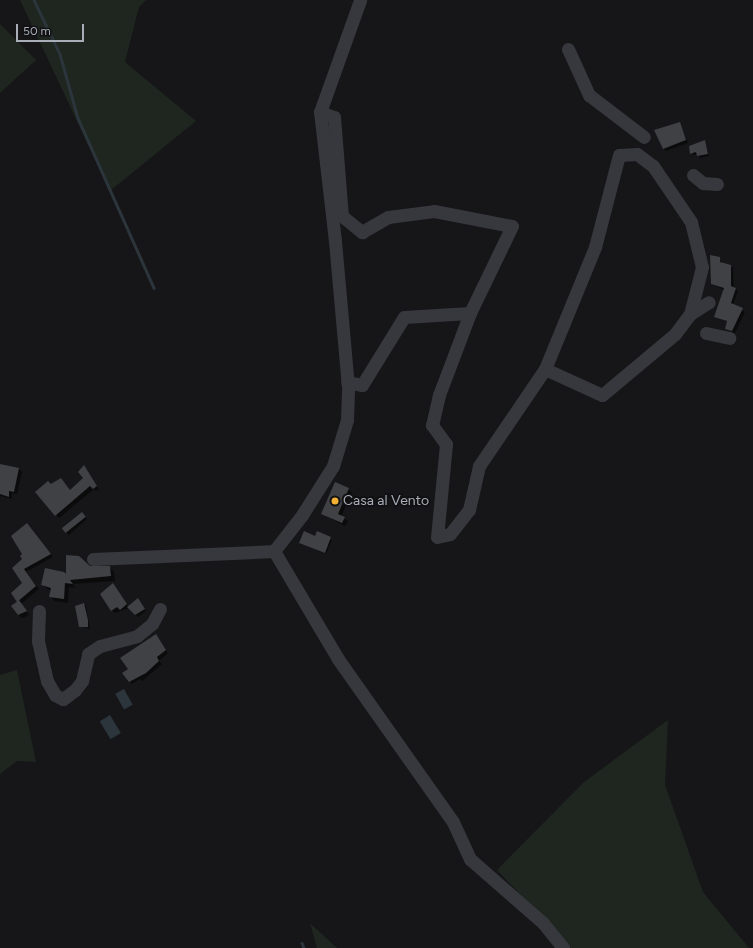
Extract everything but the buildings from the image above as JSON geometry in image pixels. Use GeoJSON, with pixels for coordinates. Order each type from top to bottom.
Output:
{"type":"FeatureCollection","features":[{"type":"Feature","properties":{"kind":"street"},"geometry":{"type":"LineString","coordinates":[[93,559],[274,551],[302,515],[333,466],[347,420],[347,382],[335,241],[320,112],[360,0]]}},
{"type":"Feature","properties":{"kind":"street"},"geometry":{"type":"LineString","coordinates":[[568,49],[589,95],[644,137]]}},
{"type":"Feature","properties":{"kind":"street"},"geometry":{"type":"LineString","coordinates":[[320,112],[334,117],[342,216],[362,232],[388,217],[434,211],[512,226],[470,313],[439,395],[432,425],[446,444],[437,537],[450,534],[469,510],[479,466],[545,369],[595,247],[619,156],[637,154],[654,166],[691,222],[702,267],[690,314]]}},
{"type":"Feature","properties":{"kind":"street"},"geometry":{"type":"LineString","coordinates":[[692,175],[703,183],[717,184]]}},
{"type":"Feature","properties":{"kind":"street"},"geometry":{"type":"LineString","coordinates":[[545,369],[602,395],[675,334],[690,314],[709,302]]}},
{"type":"Feature","properties":{"kind":"street"},"geometry":{"type":"LineString","coordinates":[[347,382],[362,385],[404,317],[470,313]]}},
{"type":"Feature","properties":{"kind":"street"},"geometry":{"type":"LineString","coordinates":[[706,333],[729,338]]}},
{"type":"Feature","properties":{"kind":"street"},"geometry":{"type":"LineString","coordinates":[[274,551],[338,659],[453,822],[470,859],[543,923],[563,948]]}},
{"type":"Feature","properties":{"kind":"street"},"geometry":{"type":"LineString","coordinates":[[39,611],[38,641],[47,682],[55,695],[63,698],[75,690],[82,681],[88,654],[100,646],[137,636],[152,624],[160,609]]}},
{"type":"Feature","properties":{"kind":"shaded area"},"geometry":{"type":"Polygon","coordinates":[[[20,0],[146,0],[139,7],[125,62],[196,121],[110,191],[20,0]]]}},
{"type":"Feature","properties":{"kind":"shaded area"},"geometry":{"type":"Polygon","coordinates":[[[0,24],[36,60],[0,93],[0,24]]]}},
{"type":"Feature","properties":{"kind":"shaded area"},"geometry":{"type":"Polygon","coordinates":[[[17,670],[36,762],[17,761],[0,774],[0,675],[17,670]]]}},
{"type":"Feature","properties":{"kind":"shaded area"},"geometry":{"type":"Polygon","coordinates":[[[124,689],[133,705],[124,710],[115,694],[124,689]]]}},
{"type":"Feature","properties":{"kind":"shaded area"},"geometry":{"type":"Polygon","coordinates":[[[110,715],[121,733],[111,739],[100,721],[110,715]]]}},
{"type":"Feature","properties":{"kind":"shaded area"},"geometry":{"type":"Polygon","coordinates":[[[668,720],[665,785],[703,892],[749,948],[571,948],[497,870],[584,782],[668,720]]]}},
{"type":"Feature","properties":{"kind":"shaded area"},"geometry":{"type":"Polygon","coordinates":[[[310,923],[337,948],[317,948],[310,923]]]}},
{"type":"Feature","properties":{"kind":"waterway"},"geometry":{"type":"LineString","coordinates":[[34,0],[60,54],[78,118],[154,288]]}},
{"type":"Feature","properties":{"kind":"waterway"},"geometry":{"type":"LineString","coordinates":[[302,943],[304,948]]}},
{"type":"Feature","properties":{"kind":"place","name":"Casa al Vento"},"geometry":{"type":"Point","coordinates":[335,501]}}]}
